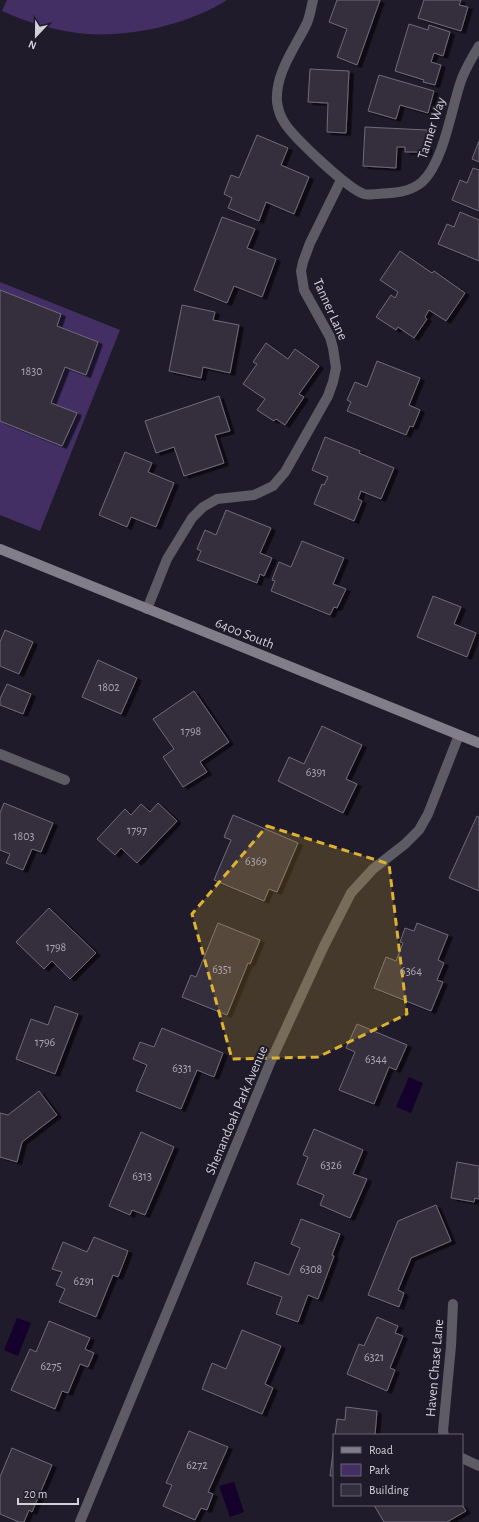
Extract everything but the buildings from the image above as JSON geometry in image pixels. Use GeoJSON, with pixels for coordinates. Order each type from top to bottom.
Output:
{"type":"FeatureCollection","features":[{"type":"Feature","properties":{"kind":"street"},"geometry":{"type":"LineString","coordinates":[[313,0],[307,23],[290,53],[283,71],[278,90],[278,108],[284,122],[292,132],[342,180]]}},
{"type":"Feature","properties":{"kind":"street","name":"Tanner Way"},"geometry":{"type":"LineString","coordinates":[[342,180],[365,195],[397,193],[407,190],[421,182],[427,176],[435,163],[462,76],[479,46]]}},
{"type":"Feature","properties":{"kind":"street","name":"Tanner Lane"},"geometry":{"type":"LineString","coordinates":[[147,609],[167,559],[188,524],[198,512],[206,505],[217,499],[254,495],[273,486],[285,472],[328,396],[336,368],[333,348],[330,337],[304,290],[301,271],[310,243],[342,180]]}},
{"type":"Feature","properties":{"kind":"street","name":"6400 South"},"geometry":{"type":"LineString","coordinates":[[0,548],[479,744]]}},
{"type":"Feature","properties":{"kind":"street","name":"Shenandoah Park Avenue"},"geometry":{"type":"LineString","coordinates":[[80,1522],[270,1063],[324,946],[351,893],[373,869],[405,844],[419,830],[431,807],[459,735]]}},
{"type":"Feature","properties":{"kind":"street"},"geometry":{"type":"LineString","coordinates":[[0,754],[65,780]]}},
{"type":"Feature","properties":{"kind":"street","name":"Haven Chase Lane"},"geometry":{"type":"LineString","coordinates":[[444,1434],[453,1304]]}},
{"type":"Feature","properties":{"kind":"street"},"geometry":{"type":"LineString","coordinates":[[463,1458],[479,1466]]}},
{"type":"Feature","properties":{"kind":"highlighted area"},"geometry":{"type":"Polygon","coordinates":[[[267,826],[389,864],[407,1014],[318,1057],[232,1059],[192,914],[267,826]]]}},
{"type":"Feature","properties":{"kind":"green space"},"geometry":{"type":"Polygon","coordinates":[[[7,0],[227,0],[196,16],[160,27],[123,33],[88,34],[44,26],[2,11],[7,0]]]}},
{"type":"Feature","properties":{"kind":"green space"},"geometry":{"type":"Polygon","coordinates":[[[0,282],[120,330],[40,531],[0,515],[0,421],[63,445],[76,413],[51,403],[65,367],[86,375],[98,342],[57,326],[60,314],[0,290],[0,282]]]}},
{"type":"Feature","properties":{"kind":"shaded area"},"geometry":{"type":"Polygon","coordinates":[[[409,1077],[423,1083],[411,1113],[396,1107],[409,1077]]]}},
{"type":"Feature","properties":{"kind":"shaded area"},"geometry":{"type":"Polygon","coordinates":[[[17,1318],[31,1323],[18,1356],[4,1350],[17,1318]]]}},
{"type":"Feature","properties":{"kind":"shaded area"},"geometry":{"type":"Polygon","coordinates":[[[234,1482],[244,1512],[230,1517],[219,1486],[234,1482]]]}}]}
